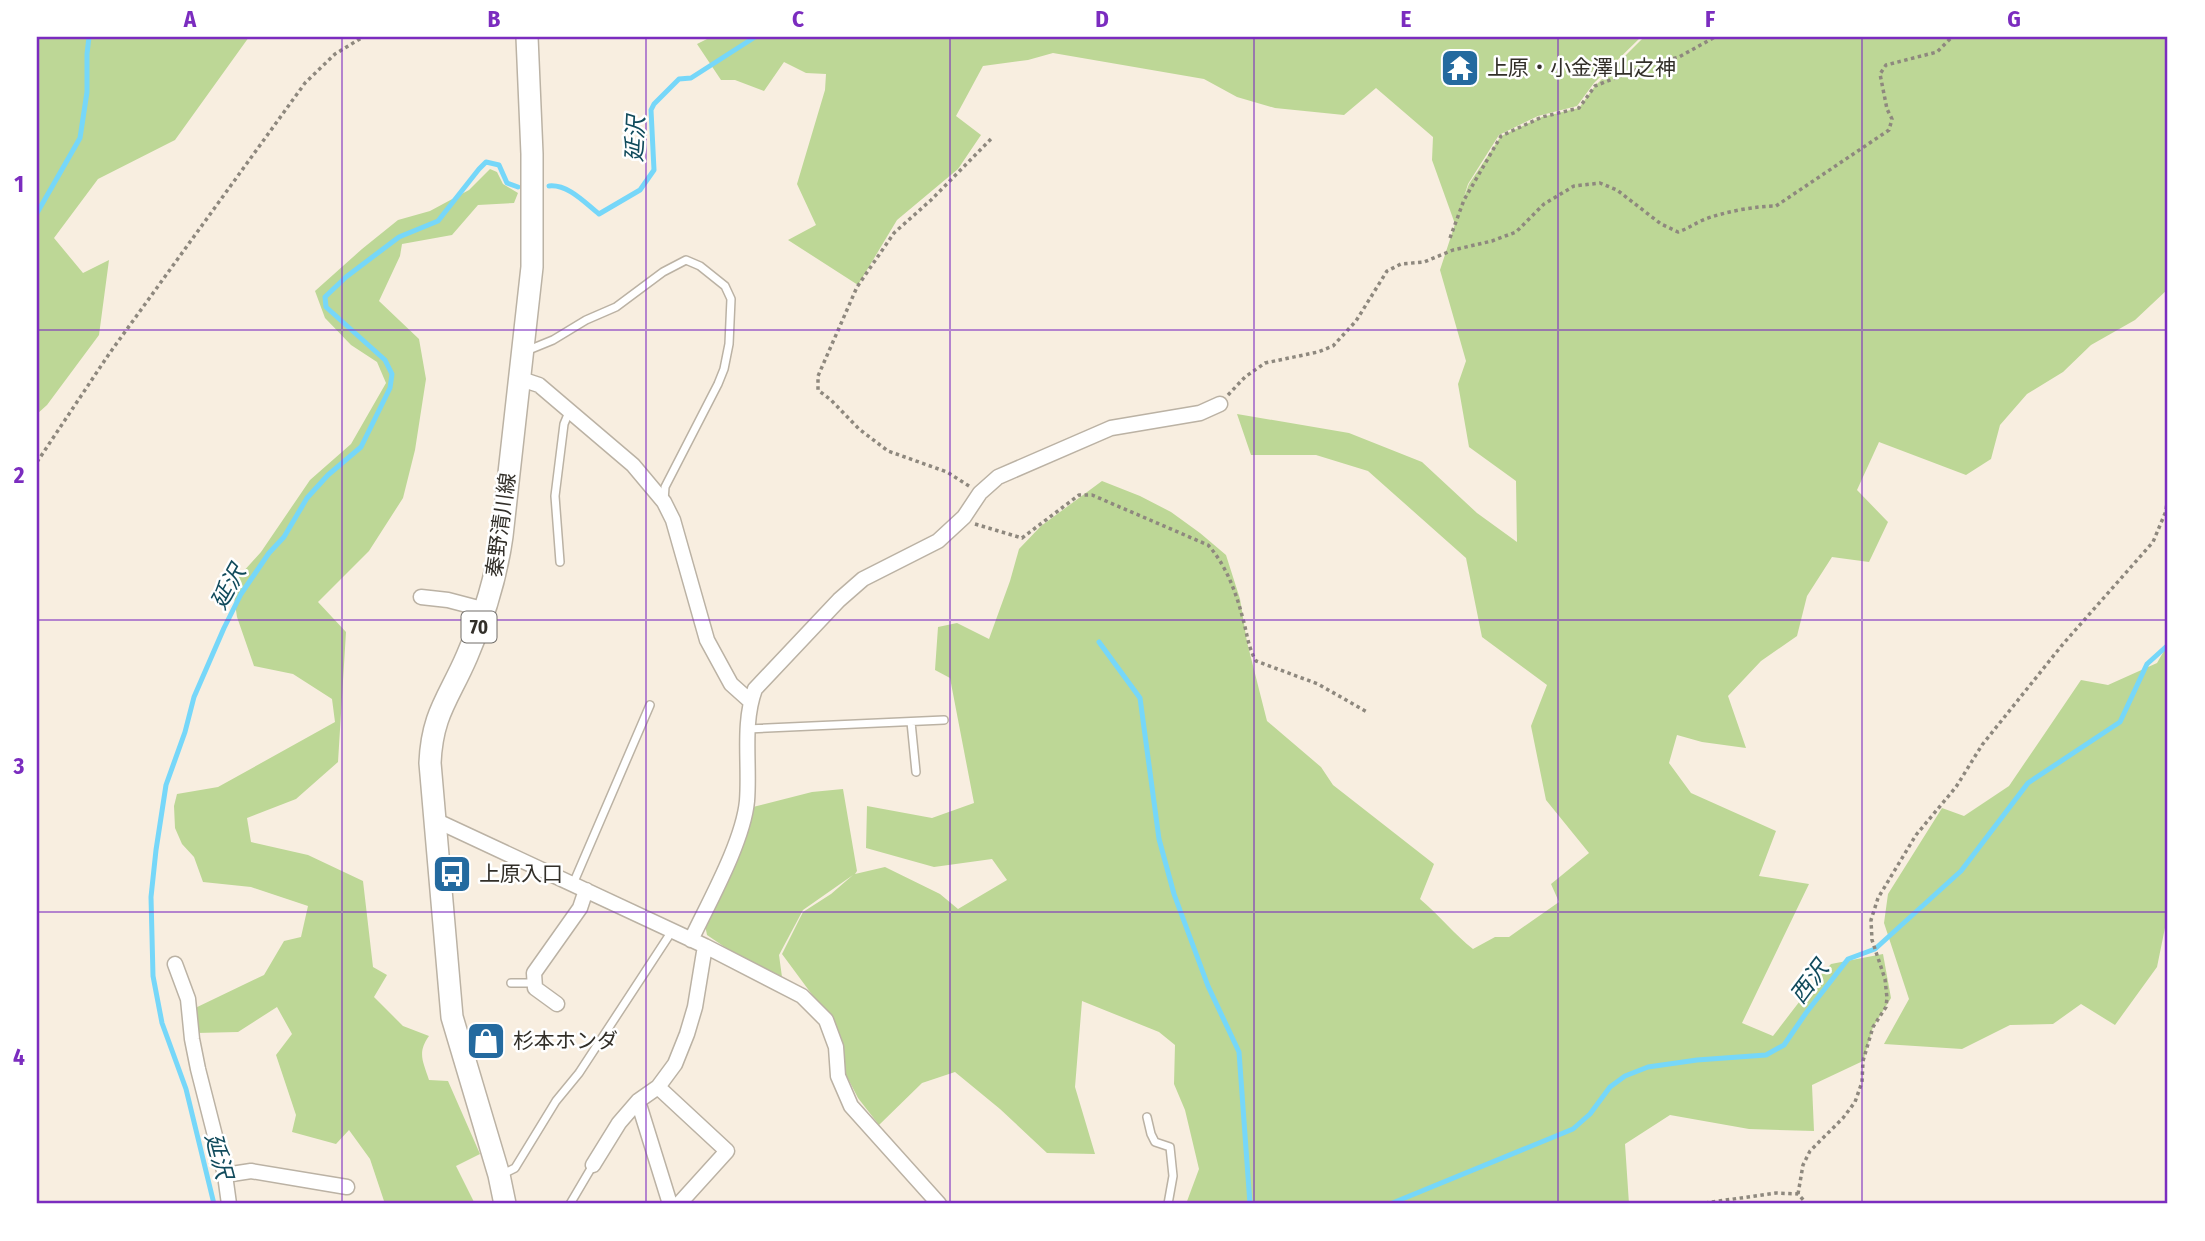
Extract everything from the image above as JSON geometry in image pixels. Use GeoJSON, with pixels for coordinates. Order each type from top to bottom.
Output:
{"type":"FeatureCollection","features":[{"type":"Feature","properties":{"kind":"main road","name":"秦野清川線"},"geometry":{"type":"LineString","coordinates":[[505,1204],[499,1175],[452,1017],[430,763],[433,732],[445,698],[466,659],[486,610],[502,536],[532,268],[533,154],[527,37]]}},
{"type":"Feature","properties":{"kind":"street"},"geometry":{"type":"LineString","coordinates":[[518,378],[539,385],[633,465],[664,502],[673,520],[707,640],[730,684],[750,701]]}},
{"type":"Feature","properties":{"kind":"street"},"geometry":{"type":"LineString","coordinates":[[593,1165],[619,1123],[638,1101],[658,1087],[675,1064],[687,1034],[695,1006],[698,943],[739,837],[747,803],[748,729],[750,701],[755,689],[839,600],[863,579],[938,541],[964,517],[980,493],[998,477],[1111,428],[1200,413],[1220,404]]}},
{"type":"Feature","properties":{"kind":"street"},"geometry":{"type":"LineString","coordinates":[[421,597],[448,600],[486,610]]}},
{"type":"Feature","properties":{"kind":"street"},"geometry":{"type":"LineString","coordinates":[[435,820],[698,943],[802,996],[826,1020],[836,1047],[838,1076],[851,1106],[939,1204]]}},
{"type":"Feature","properties":{"kind":"street"},"geometry":{"type":"LineString","coordinates":[[557,1004],[535,988],[534,973],[580,908],[580,887]]}},
{"type":"Feature","properties":{"kind":"street"},"geometry":{"type":"LineString","coordinates":[[175,964],[188,999],[198,1069],[225,1175],[229,1204]]}},
{"type":"Feature","properties":{"kind":"street"},"geometry":{"type":"LineString","coordinates":[[658,1087],[727,1151],[679,1204]]}},
{"type":"Feature","properties":{"kind":"street"},"geometry":{"type":"LineString","coordinates":[[638,1101],[670,1204]]}},
{"type":"Feature","properties":{"kind":"street"},"geometry":{"type":"LineString","coordinates":[[225,1175],[251,1171],[300,1186],[347,1187]]}},
{"type":"Feature","properties":{"kind":"lane"},"geometry":{"type":"LineString","coordinates":[[522,352],[553,340],[586,320],[616,307],[663,272],[686,260],[700,265],[725,286],[732,299],[729,344],[724,369],[665,487],[664,502]]}},
{"type":"Feature","properties":{"kind":"lane"},"geometry":{"type":"LineString","coordinates":[[560,562],[555,496],[564,424],[569,412]]}},
{"type":"Feature","properties":{"kind":"lane"},"geometry":{"type":"LineString","coordinates":[[580,887],[650,705]]}},
{"type":"Feature","properties":{"kind":"lane"},"geometry":{"type":"LineString","coordinates":[[748,729],[944,720]]}},
{"type":"Feature","properties":{"kind":"lane"},"geometry":{"type":"LineString","coordinates":[[911,722],[916,772]]}},
{"type":"Feature","properties":{"kind":"lane"},"geometry":{"type":"LineString","coordinates":[[499,1175],[515,1168],[556,1101],[579,1073],[672,931]]}},
{"type":"Feature","properties":{"kind":"lane"},"geometry":{"type":"LineString","coordinates":[[511,983],[534,982]]}},
{"type":"Feature","properties":{"kind":"lane"},"geometry":{"type":"LineString","coordinates":[[1147,1118],[1155,1142],[1170,1147],[1173,1176],[1168,1204]]}},
{"type":"Feature","properties":{"kind":"lane"},"geometry":{"type":"LineString","coordinates":[[570,1204],[593,1165]]}},
{"type":"Feature","properties":{"kind":"path"},"geometry":{"type":"LineString","coordinates":[[37,462],[108,355],[305,83],[335,54],[363,37]]}},
{"type":"Feature","properties":{"kind":"path"},"geometry":{"type":"LineString","coordinates":[[1450,238],[1464,200],[1501,136],[1542,117],[1579,108],[1595,86],[1648,65],[1679,57],[1715,37]]}},
{"type":"Feature","properties":{"kind":"path"},"geometry":{"type":"LineString","coordinates":[[1220,404],[1245,377],[1265,363],[1318,352],[1333,346],[1356,321],[1387,271],[1401,264],[1424,262],[1453,250],[1516,232],[1544,204],[1574,186],[1600,183],[1617,190],[1661,225],[1678,232],[1702,220],[1760,206],[1776,206],[1889,130],[1892,119],[1887,109],[1880,74],[1886,65],[1937,52],[1952,37]]}},
{"type":"Feature","properties":{"kind":"path"},"geometry":{"type":"LineString","coordinates":[[980,493],[947,472],[888,451],[878,444],[818,390],[818,376],[857,287],[894,233],[991,139]]}},
{"type":"Feature","properties":{"kind":"path"},"geometry":{"type":"LineString","coordinates":[[1798,1194],[1803,1165],[1810,1151],[1855,1102],[1862,1082],[1863,1061],[1873,1027],[1886,1007],[1885,979],[1871,940],[1871,920],[1878,898],[1916,835],[1956,787],[1982,745],[2020,695],[2153,542],[2166,512],[2168,492]]}},
{"type":"Feature","properties":{"kind":"path"},"geometry":{"type":"LineString","coordinates":[[964,517],[978,526],[1022,538],[1079,495],[1092,495],[1208,545],[1218,556],[1232,584],[1250,651],[1256,661],[1318,684],[1367,712]]}},
{"type":"Feature","properties":{"kind":"path"},"geometry":{"type":"LineString","coordinates":[[1698,1204],[1776,1193],[1798,1194],[1807,1204]]}},
{"type":"Feature","properties":{"kind":"green space"},"geometry":{"type":"Polygon","coordinates":[[[37,37],[249,37],[175,140],[98,179],[54,238],[83,273],[109,260],[99,335],[47,405],[37,414],[37,37]]]}},
{"type":"Feature","properties":{"kind":"green space"},"geometry":{"type":"Polygon","coordinates":[[[711,37],[1641,37],[1594,83],[1577,106],[1538,116],[1499,135],[1468,184],[1463,200],[1469,184],[1501,136],[1542,117],[1579,108],[1595,86],[1644,37],[2168,37],[2168,289],[2135,320],[2091,345],[2063,372],[2027,394],[2000,425],[1991,459],[1966,475],[1879,442],[1857,490],[1888,522],[1869,562],[1832,557],[1807,596],[1797,636],[1761,661],[1728,696],[1746,748],[1702,742],[1677,735],[1669,763],[1691,793],[1776,831],[1759,876],[1809,884],[1742,1023],[1773,1036],[1831,964],[1883,954],[1891,998],[1873,1027],[1863,1061],[1812,1085],[1814,1131],[1749,1129],[1670,1115],[1625,1144],[1629,1204],[1186,1204],[1199,1169],[1185,1110],[1174,1084],[1175,1045],[1159,1032],[1082,1001],[1075,1087],[1095,1154],[1047,1153],[955,1072],[922,1083],[879,1125],[858,1098],[844,1071],[840,1044],[816,1000],[782,954],[803,912],[831,894],[853,875],[803,910],[779,955],[782,977],[732,952],[707,935],[705,925],[753,807],[812,792],[843,789],[857,871],[855,874],[885,867],[940,894],[958,909],[1007,880],[992,859],[934,867],[866,848],[867,806],[932,818],[974,803],[950,678],[935,670],[938,627],[957,623],[989,639],[1019,549],[1041,526],[1102,481],[1171,512],[1226,555],[1240,599],[1247,642],[1267,721],[1321,767],[1333,785],[1434,864],[1420,899],[1473,949],[1495,937],[1509,937],[1559,902],[1551,884],[1589,853],[1546,800],[1531,726],[1547,685],[1482,637],[1466,558],[1368,471],[1316,455],[1251,455],[1237,414],[1349,433],[1422,462],[1477,513],[1517,542],[1516,481],[1469,447],[1458,384],[1466,361],[1440,270],[1455,224],[1432,160],[1433,137],[1376,88],[1344,115],[1275,108],[1237,97],[1204,79],[1053,53],[1028,60],[983,66],[956,116],[981,135],[958,169],[897,220],[858,285],[788,240],[816,225],[797,184],[825,90],[826,74],[806,73],[784,62],[764,91],[735,80],[721,80],[697,44],[711,37]]]}},
{"type":"Feature","properties":{"kind":"green space"},"geometry":{"type":"Polygon","coordinates":[[[490,169],[497,172],[503,184],[518,193],[514,203],[478,205],[452,235],[402,244],[400,256],[379,301],[419,339],[426,379],[415,450],[403,498],[369,551],[318,602],[346,632],[338,762],[296,799],[247,818],[251,842],[308,855],[363,881],[373,967],[387,975],[374,997],[403,1026],[429,1036],[422,1052],[429,1080],[448,1081],[480,1154],[456,1166],[475,1204],[385,1204],[370,1159],[349,1130],[336,1144],[292,1132],[296,1115],[276,1055],[292,1034],[277,1007],[238,1032],[196,1033],[191,1010],[264,975],[284,941],[301,937],[308,906],[251,887],[203,882],[194,857],[182,844],[175,828],[174,806],[177,794],[218,787],[335,722],[332,699],[293,674],[254,666],[237,617],[232,584],[261,552],[310,480],[351,444],[386,383],[377,362],[351,345],[325,318],[315,291],[398,220],[430,211],[469,190],[490,169]]]}},
{"type":"Feature","properties":{"kind":"green space"},"geometry":{"type":"Polygon","coordinates":[[[2168,644],[2168,913],[2157,967],[2115,1025],[2081,1004],[2053,1024],[2010,1025],[1962,1049],[1884,1044],[1909,999],[1884,923],[1888,894],[1942,808],[1964,816],[2009,786],[2081,680],[2108,685],[2157,663],[2168,644]]]}},
{"type":"Feature","properties":{"kind":"waterway"},"geometry":{"type":"LineString","coordinates":[[37,213],[80,138],[87,92],[89,37]]}},
{"type":"Feature","properties":{"kind":"waterway","name":"延沢"},"geometry":{"type":"LineString","coordinates":[[549,186],[569,191],[599,214],[640,190],[654,170],[651,110],[654,104],[679,79],[691,78],[755,37]]}},
{"type":"Feature","properties":{"kind":"waterway","name":"延沢"},"geometry":{"type":"LineString","coordinates":[[214,1204],[186,1089],[162,1023],[153,976],[151,897],[166,785],[194,697],[241,594],[269,553],[284,537],[307,498],[328,475],[361,447],[390,388],[392,374],[385,360],[326,307],[325,297],[346,277],[399,237],[438,221],[486,162],[499,165],[507,183],[518,187]]}},
{"type":"Feature","properties":{"kind":"waterway"},"geometry":{"type":"LineString","coordinates":[[1099,642],[1140,698],[1159,839],[1174,894],[1208,986],[1239,1052],[1250,1204]]}},
{"type":"Feature","properties":{"kind":"waterway","name":"西沢"},"geometry":{"type":"LineString","coordinates":[[1390,1204],[1573,1129],[1590,1114],[1610,1087],[1625,1076],[1648,1067],[1766,1055],[1784,1045],[1848,959],[1875,949],[1961,871],[2028,783],[2120,722],[2147,664],[2168,645]]}},
{"type":"Feature","properties":{"kind":"place","name":"上原・小金澤山之神"},"geometry":{"type":"Point","coordinates":[1460,68]}},
{"type":"Feature","properties":{"kind":"place","name":"上原入口"},"geometry":{"type":"Point","coordinates":[452,874]}},
{"type":"Feature","properties":{"kind":"place","name":"杉本ホンダ"},"geometry":{"type":"Point","coordinates":[486,1041]}}]}
